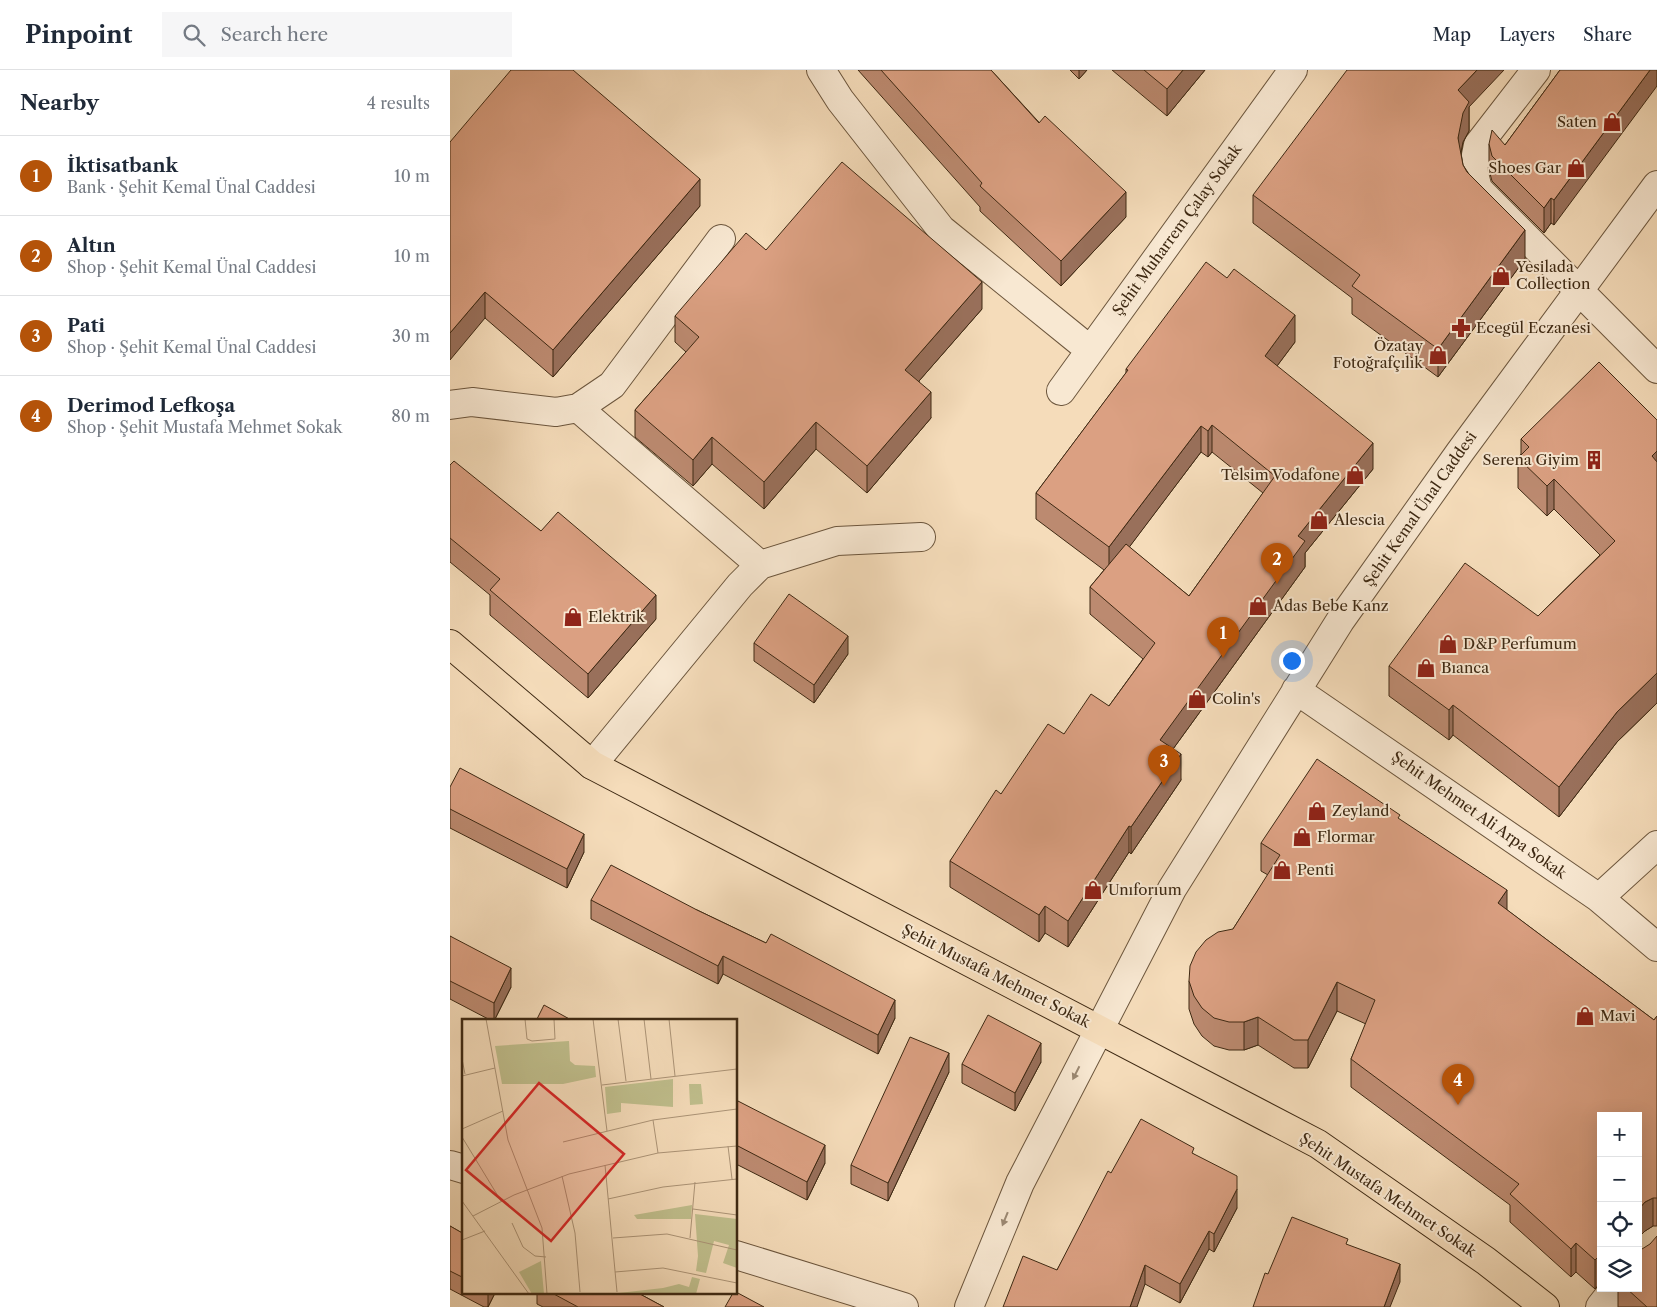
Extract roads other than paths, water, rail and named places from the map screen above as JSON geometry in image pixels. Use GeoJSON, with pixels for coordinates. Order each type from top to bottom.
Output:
{"type":"FeatureCollection","features":[{"type":"Feature","properties":{"kind":"main road","name":"Şehit Mustafa Mehmet Sokak"},"geometry":{"type":"LineString","coordinates":[[450,644],[592,765],[1318,1144],[1486,1261],[1545,1307]]}},
{"type":"Feature","properties":{"kind":"street"},"geometry":{"type":"LineString","coordinates":[[821,70],[840,100],[941,229],[1090,350]]}},
{"type":"Feature","properties":{"kind":"street","name":"Şehit Muharrem Çalay Sokak"},"geometry":{"type":"LineString","coordinates":[[1061,391],[1293,70]]}},
{"type":"Feature","properties":{"kind":"street"},"geometry":{"type":"LineString","coordinates":[[1536,70],[1478,145],[1473,170],[1478,190],[1657,369]]}},
{"type":"Feature","properties":{"kind":"street","name":"Şehit Kemal Ünal Caddesi"},"geometry":{"type":"LineString","coordinates":[[969,1307],[1020,1183],[1172,889],[1340,621],[1460,452],[1657,185]]}},
{"type":"Feature","properties":{"kind":"street"},"geometry":{"type":"LineString","coordinates":[[450,404],[472,402],[556,412],[578,408],[612,385],[721,239]]}},
{"type":"Feature","properties":{"kind":"street"},"geometry":{"type":"LineString","coordinates":[[578,408],[760,565]]}},
{"type":"Feature","properties":{"kind":"street"},"geometry":{"type":"LineString","coordinates":[[592,765],[740,585],[760,565],[837,541],[921,538]]}},
{"type":"Feature","properties":{"kind":"street","name":"Şehit Mehmet Ali Arpa Sokak"},"geometry":{"type":"LineString","coordinates":[[1296,690],[1599,898],[1657,947]]}},
{"type":"Feature","properties":{"kind":"street"},"geometry":{"type":"LineString","coordinates":[[1599,898],[1657,845]]}},
{"type":"Feature","properties":{"kind":"street"},"geometry":{"type":"LineString","coordinates":[[738,1256],[904,1307]]}},
{"type":"Feature","properties":{"kind":"street"},"geometry":{"type":"LineString","coordinates":[[1600,1307],[1612,1292]]}},
{"type":"Feature","properties":{"kind":"place","name":"Saten"},"geometry":{"type":"Point","coordinates":[1612,122]}},
{"type":"Feature","properties":{"kind":"place","name":"Shoes Gar"},"geometry":{"type":"Point","coordinates":[1576,168]}},
{"type":"Feature","properties":{"kind":"place","name":"Yesilada Collection"},"geometry":{"type":"Point","coordinates":[1501,276]}},
{"type":"Feature","properties":{"kind":"place","name":"Ecegül Eczanesi"},"geometry":{"type":"Point","coordinates":[1461,328]}},
{"type":"Feature","properties":{"kind":"place","name":"Özatay Fotoğrafçılık"},"geometry":{"type":"Point","coordinates":[1438,355]}},
{"type":"Feature","properties":{"kind":"place","name":"Serena Giyim"},"geometry":{"type":"Point","coordinates":[1594,460]}},
{"type":"Feature","properties":{"kind":"place","name":"Telsim Vodafone"},"geometry":{"type":"Point","coordinates":[1355,475]}},
{"type":"Feature","properties":{"kind":"place","name":"Alescia"},"geometry":{"type":"Point","coordinates":[1319,520]}},
{"type":"Feature","properties":{"kind":"place","name":"Altın"},"geometry":{"type":"Point","coordinates":[1277,584]}},
{"type":"Feature","properties":{"kind":"place","name":"Adas Bebe Kanz"},"geometry":{"type":"Point","coordinates":[1258,606]}},
{"type":"Feature","properties":{"kind":"place","name":"Elektrik"},"geometry":{"type":"Point","coordinates":[573,617]}},
{"type":"Feature","properties":{"kind":"place","name":"D&P Perfumum"},"geometry":{"type":"Point","coordinates":[1448,644]}},
{"type":"Feature","properties":{"kind":"place","name":"İktisatbank"},"geometry":{"type":"Point","coordinates":[1223,658]}},
{"type":"Feature","properties":{"kind":"place","name":"Bıanca"},"geometry":{"type":"Point","coordinates":[1426,668]}},
{"type":"Feature","properties":{"kind":"place","name":"Colin's"},"geometry":{"type":"Point","coordinates":[1197,699]}},
{"type":"Feature","properties":{"kind":"place","name":"Pati"},"geometry":{"type":"Point","coordinates":[1164,786]}},
{"type":"Feature","properties":{"kind":"place","name":"Zeyland"},"geometry":{"type":"Point","coordinates":[1317,811]}},
{"type":"Feature","properties":{"kind":"place","name":"Flormar"},"geometry":{"type":"Point","coordinates":[1302,837]}},
{"type":"Feature","properties":{"kind":"place","name":"Penti"},"geometry":{"type":"Point","coordinates":[1282,870]}},
{"type":"Feature","properties":{"kind":"place","name":"Unıforıum"},"geometry":{"type":"Point","coordinates":[1093,890]}},
{"type":"Feature","properties":{"kind":"place","name":"Mavi"},"geometry":{"type":"Point","coordinates":[1585,1016]}},
{"type":"Feature","properties":{"kind":"place","name":"Derimod Lefkoşa"},"geometry":{"type":"Point","coordinates":[1458,1105]}}]}
